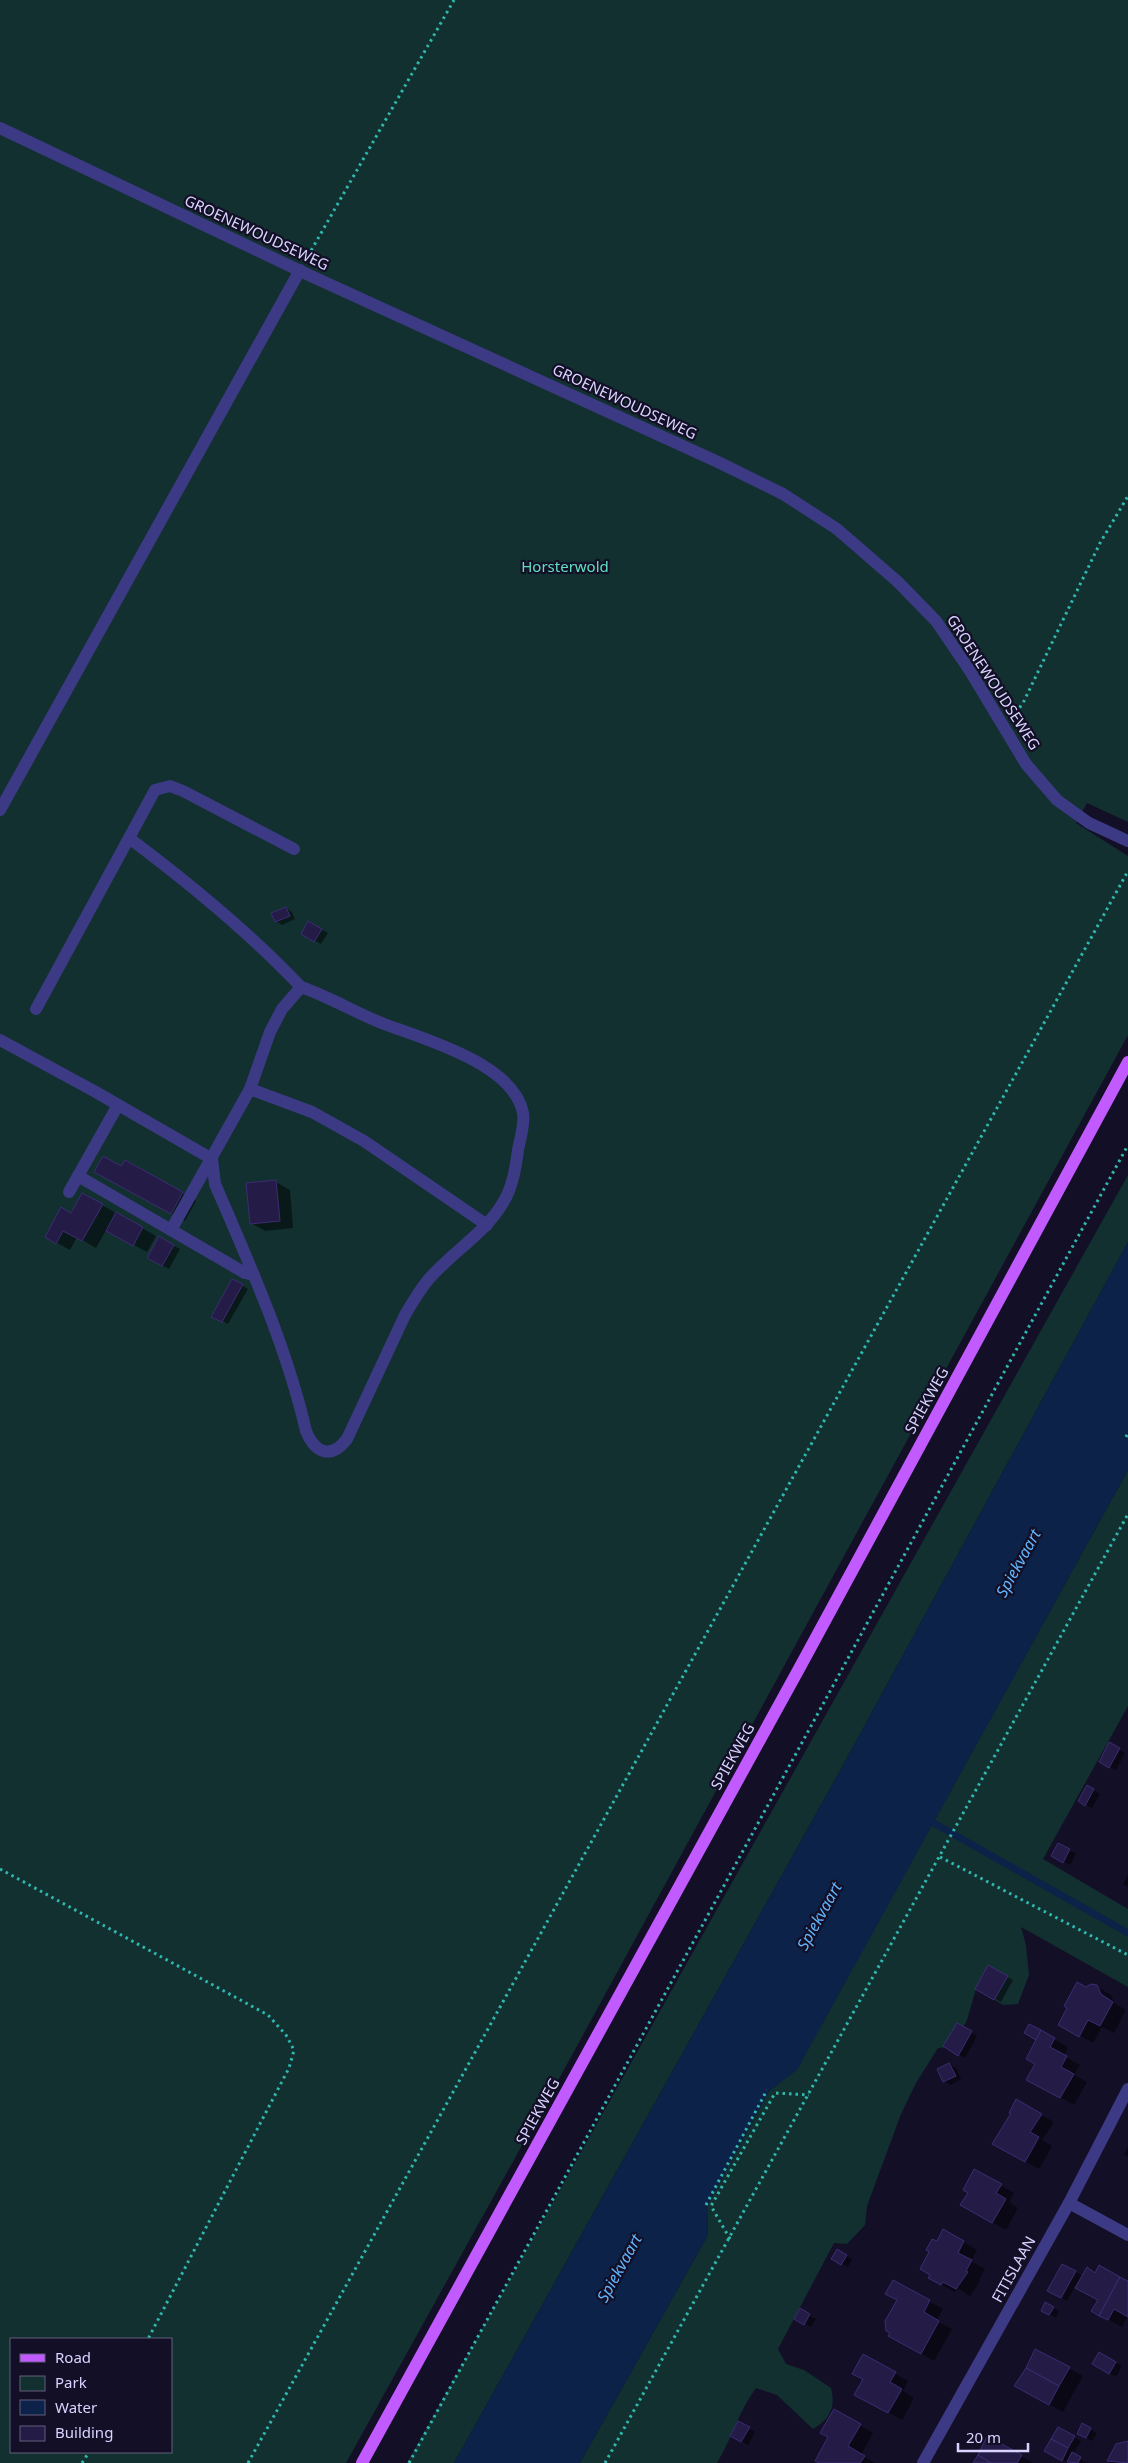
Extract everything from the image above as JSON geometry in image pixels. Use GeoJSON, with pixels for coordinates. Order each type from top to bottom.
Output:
{"type":"FeatureCollection","features":[{"type":"Feature","properties":{"kind":"main road","name":"SPIEKWEG"},"geometry":{"type":"LineString","coordinates":[[362,2463],[800,1667],[1128,1062]]}},
{"type":"Feature","properties":{"kind":"street","name":"GROENEWOUDSEWEG"},"geometry":{"type":"LineString","coordinates":[[0,128],[300,270],[718,462],[783,494],[838,529],[898,582],[936,620],[1026,764],[1057,800],[1089,823],[1128,841]]}},
{"type":"Feature","properties":{"kind":"street"},"geometry":{"type":"LineString","coordinates":[[0,810],[300,270]]}},
{"type":"Feature","properties":{"kind":"street"},"geometry":{"type":"LineString","coordinates":[[36,1008],[155,790],[170,786],[294,849]]}},
{"type":"Feature","properties":{"kind":"street"},"geometry":{"type":"LineString","coordinates":[[129,838],[219,910],[275,960],[301,987],[322,994],[372,1019],[478,1061],[500,1078],[515,1095],[523,1113],[516,1165],[505,1200],[487,1225],[428,1280],[417,1296],[405,1315],[347,1439],[339,1450],[321,1451],[310,1442],[286,1358],[254,1274],[215,1184],[212,1159]]}},
{"type":"Feature","properties":{"kind":"street"},"geometry":{"type":"LineString","coordinates":[[171,1230],[250,1089],[270,1032],[282,1009],[301,987]]}},
{"type":"Feature","properties":{"kind":"street"},"geometry":{"type":"LineString","coordinates":[[0,1040],[212,1159]]}},
{"type":"Feature","properties":{"kind":"street"},"geometry":{"type":"LineString","coordinates":[[250,1089],[312,1112],[364,1141],[487,1225]]}},
{"type":"Feature","properties":{"kind":"street"},"geometry":{"type":"LineString","coordinates":[[69,1192],[118,1105]]}},
{"type":"Feature","properties":{"kind":"street"},"geometry":{"type":"LineString","coordinates":[[78,1176],[245,1273],[254,1274]]}},
{"type":"Feature","properties":{"kind":"street","name":"FITISLAAN"},"geometry":{"type":"LineString","coordinates":[[923,2463],[1069,2203],[1128,2089]]}},
{"type":"Feature","properties":{"kind":"street"},"geometry":{"type":"LineString","coordinates":[[1069,2203],[1128,2235]]}},
{"type":"Feature","properties":{"kind":"path"},"geometry":{"type":"LineString","coordinates":[[300,270],[454,0]]}},
{"type":"Feature","properties":{"kind":"path"},"geometry":{"type":"LineString","coordinates":[[1005,728],[1024,701],[1100,544],[1128,496]]}},
{"type":"Feature","properties":{"kind":"path"},"geometry":{"type":"LineString","coordinates":[[248,2463],[1128,871]]}},
{"type":"Feature","properties":{"kind":"path"},"geometry":{"type":"LineString","coordinates":[[409,2463],[1128,1145]]}},
{"type":"Feature","properties":{"kind":"path"},"geometry":{"type":"LineString","coordinates":[[1126,1437],[1128,1433]]}},
{"type":"Feature","properties":{"kind":"path"},"geometry":{"type":"LineString","coordinates":[[604,2463],[730,2239],[1128,1514]]}},
{"type":"Feature","properties":{"kind":"path"},"geometry":{"type":"LineString","coordinates":[[940,1858],[1128,1955]]}},
{"type":"Feature","properties":{"kind":"path"},"geometry":{"type":"LineString","coordinates":[[0,1869],[268,2015],[286,2035],[294,2050],[289,2068],[149,2338]]}},
{"type":"Feature","properties":{"kind":"path"},"geometry":{"type":"LineString","coordinates":[[706,2205],[768,2090]]}},
{"type":"Feature","properties":{"kind":"path"},"geometry":{"type":"LineString","coordinates":[[730,2239],[711,2206],[775,2093],[809,2095]]}},
{"type":"Feature","properties":{"kind":"green space","name":"Horsterwold"},"geometry":{"type":"Polygon","coordinates":[[[0,0],[1128,0],[1128,822],[1087,803],[1076,823],[1128,856],[1128,1035],[571,2057],[346,2463],[0,2463],[0,0]]]}},
{"type":"Feature","properties":{"kind":"green space"},"geometry":{"type":"Polygon","coordinates":[[[1128,1175],[1128,1242],[841,1769],[454,2463],[407,2463],[1128,1175]]]}},
{"type":"Feature","properties":{"kind":"green space"},"geometry":{"type":"Polygon","coordinates":[[[1128,1470],[1128,1706],[1043,1859],[1128,1909],[1128,1987],[1021,1927],[1026,1945],[1029,1975],[1018,2004],[1003,2005],[976,1989],[967,2020],[953,2047],[938,2048],[916,2083],[901,2114],[867,2206],[865,2225],[847,2244],[834,2243],[778,2349],[786,2364],[804,2370],[831,2388],[832,2407],[824,2421],[813,2429],[777,2395],[756,2388],[744,2406],[717,2463],[580,2463],[708,2235],[707,2206],[769,2091],[797,2069],[1128,1470]]]}},
{"type":"Feature","properties":{"kind":"water","name":"Spiekvaart"},"geometry":{"type":"Polygon","coordinates":[[[1128,1242],[1128,1470],[797,2070],[769,2091],[707,2206],[708,2235],[580,2463],[454,2463],[841,1769],[1128,1242]]]}},
{"type":"Feature","properties":{"kind":"building"},"geometry":{"type":"Polygon","coordinates":[[[286,907],[290,916],[275,922],[271,913],[286,907]]]}},
{"type":"Feature","properties":{"kind":"building"},"geometry":{"type":"Polygon","coordinates":[[[308,921],[322,929],[314,942],[301,934],[308,921]]]}},
{"type":"Feature","properties":{"kind":"building"},"geometry":{"type":"Polygon","coordinates":[[[103,1156],[121,1166],[125,1160],[183,1192],[171,1214],[94,1172],[103,1156]]]}},
{"type":"Feature","properties":{"kind":"building"},"geometry":{"type":"Polygon","coordinates":[[[276,1180],[280,1221],[250,1224],[246,1183],[276,1180]]]}},
{"type":"Feature","properties":{"kind":"building"},"geometry":{"type":"Polygon","coordinates":[[[82,1193],[103,1204],[82,1241],[63,1231],[56,1244],[45,1237],[61,1207],[71,1213],[82,1193]]]}},
{"type":"Feature","properties":{"kind":"building"},"geometry":{"type":"Polygon","coordinates":[[[116,1212],[143,1227],[133,1246],[106,1231],[116,1212]]]}},
{"type":"Feature","properties":{"kind":"building"},"geometry":{"type":"Polygon","coordinates":[[[159,1236],[174,1245],[162,1266],[147,1258],[159,1236]]]}},
{"type":"Feature","properties":{"kind":"building"},"geometry":{"type":"Polygon","coordinates":[[[232,1279],[243,1284],[222,1322],[211,1317],[232,1279]]]}},
{"type":"Feature","properties":{"kind":"building"},"geometry":{"type":"Polygon","coordinates":[[[1109,1742],[1120,1748],[1109,1768],[1099,1762],[1109,1742]]]}},
{"type":"Feature","properties":{"kind":"building"},"geometry":{"type":"Polygon","coordinates":[[[1087,1785],[1094,1789],[1085,1806],[1078,1801],[1087,1785]]]}},
{"type":"Feature","properties":{"kind":"building"},"geometry":{"type":"Polygon","coordinates":[[[1058,1843],[1070,1849],[1063,1863],[1051,1856],[1058,1843]]]}},
{"type":"Feature","properties":{"kind":"building"},"geometry":{"type":"Polygon","coordinates":[[[988,1965],[1008,1976],[994,2000],[975,1989],[988,1965]]]}},
{"type":"Feature","properties":{"kind":"building"},"geometry":{"type":"Polygon","coordinates":[[[1077,1982],[1086,1987],[1091,1984],[1097,1985],[1101,1994],[1113,2002],[1100,2026],[1088,2020],[1079,2037],[1058,2025],[1067,2008],[1064,2006],[1077,1982]]]}},
{"type":"Feature","properties":{"kind":"building"},"geometry":{"type":"Polygon","coordinates":[[[957,2023],[972,2031],[958,2056],[943,2046],[957,2023]]]}},
{"type":"Feature","properties":{"kind":"building"},"geometry":{"type":"Polygon","coordinates":[[[1029,2024],[1041,2030],[1036,2040],[1024,2033],[1029,2024]]]}},
{"type":"Feature","properties":{"kind":"building"},"geometry":{"type":"Polygon","coordinates":[[[1041,2030],[1055,2038],[1050,2047],[1067,2056],[1061,2067],[1074,2074],[1060,2098],[1026,2080],[1035,2064],[1026,2059],[1041,2030]]]}},
{"type":"Feature","properties":{"kind":"building"},"geometry":{"type":"Polygon","coordinates":[[[949,2063],[956,2076],[943,2082],[937,2069],[949,2063]]]}},
{"type":"Feature","properties":{"kind":"building"},"geometry":{"type":"Polygon","coordinates":[[[1016,2099],[1042,2114],[1030,2132],[1039,2137],[1025,2162],[992,2144],[1011,2113],[1009,2113],[1016,2099]]]}},
{"type":"Feature","properties":{"kind":"building"},"geometry":{"type":"Polygon","coordinates":[[[974,2169],[1002,2184],[996,2193],[1006,2199],[992,2223],[960,2205],[968,2193],[963,2190],[974,2169]]]}},
{"type":"Feature","properties":{"kind":"building"},"geometry":{"type":"Polygon","coordinates":[[[943,2229],[964,2241],[958,2253],[972,2260],[966,2271],[968,2272],[956,2289],[943,2282],[941,2285],[928,2278],[930,2275],[920,2269],[929,2252],[926,2250],[932,2239],[937,2241],[943,2229]]]}},
{"type":"Feature","properties":{"kind":"building"},"geometry":{"type":"Polygon","coordinates":[[[837,2249],[847,2255],[841,2265],[831,2259],[837,2249]]]}},
{"type":"Feature","properties":{"kind":"building"},"geometry":{"type":"Polygon","coordinates":[[[1062,2264],[1076,2271],[1061,2298],[1047,2291],[1062,2264]]]}},
{"type":"Feature","properties":{"kind":"building"},"geometry":{"type":"Polygon","coordinates":[[[1099,2265],[1120,2277],[1099,2316],[1091,2311],[1098,2300],[1075,2288],[1087,2267],[1095,2273],[1099,2265]]]}},
{"type":"Feature","properties":{"kind":"building"},"geometry":{"type":"Polygon","coordinates":[[[1120,2277],[1128,2281],[1128,2317],[1114,2309],[1108,2320],[1099,2316],[1120,2277]]]}},
{"type":"Feature","properties":{"kind":"building"},"geometry":{"type":"Polygon","coordinates":[[[893,2280],[930,2300],[924,2312],[939,2321],[921,2354],[888,2336],[890,2333],[886,2331],[885,2321],[897,2300],[885,2294],[893,2280]]]}},
{"type":"Feature","properties":{"kind":"building"},"geometry":{"type":"Polygon","coordinates":[[[1045,2302],[1054,2307],[1049,2315],[1041,2311],[1045,2302]]]}},
{"type":"Feature","properties":{"kind":"building"},"geometry":{"type":"Polygon","coordinates":[[[800,2308],[810,2314],[804,2325],[794,2319],[800,2308]]]}},
{"type":"Feature","properties":{"kind":"building"},"geometry":{"type":"Polygon","coordinates":[[[1035,2349],[1070,2367],[1059,2386],[1026,2368],[1035,2349]]]}},
{"type":"Feature","properties":{"kind":"building"},"geometry":{"type":"Polygon","coordinates":[[[1099,2352],[1116,2362],[1109,2374],[1092,2364],[1099,2352]]]}},
{"type":"Feature","properties":{"kind":"building"},"geometry":{"type":"Polygon","coordinates":[[[863,2354],[896,2372],[890,2382],[902,2389],[888,2413],[854,2395],[863,2379],[852,2374],[863,2354]]]}},
{"type":"Feature","properties":{"kind":"building"},"geometry":{"type":"Polygon","coordinates":[[[1026,2368],[1059,2386],[1049,2405],[1014,2386],[1026,2368]]]}},
{"type":"Feature","properties":{"kind":"building"},"geometry":{"type":"Polygon","coordinates":[[[834,2409],[861,2424],[848,2446],[865,2456],[860,2463],[819,2463],[815,2461],[828,2437],[820,2433],[834,2409]]]}},
{"type":"Feature","properties":{"kind":"building"},"geometry":{"type":"Polygon","coordinates":[[[738,2421],[750,2427],[741,2442],[730,2436],[738,2421]]]}},
{"type":"Feature","properties":{"kind":"building"},"geometry":{"type":"Polygon","coordinates":[[[1082,2423],[1091,2428],[1086,2438],[1077,2434],[1082,2423]]]}},
{"type":"Feature","properties":{"kind":"building"},"geometry":{"type":"Polygon","coordinates":[[[1058,2427],[1075,2436],[1068,2448],[1051,2439],[1058,2427]]]}},
{"type":"Feature","properties":{"kind":"building"},"geometry":{"type":"Polygon","coordinates":[[[987,2436],[1022,2455],[1017,2463],[991,2463],[978,2455],[987,2436]]]}},
{"type":"Feature","properties":{"kind":"building"},"geometry":{"type":"Polygon","coordinates":[[[1051,2439],[1068,2448],[1062,2461],[1044,2451],[1051,2439]]]}},
{"type":"Feature","properties":{"kind":"building"},"geometry":{"type":"Polygon","coordinates":[[[1128,2441],[1128,2463],[1107,2461],[1116,2444],[1128,2441]]]}},
{"type":"Feature","properties":{"kind":"building"},"geometry":{"type":"Polygon","coordinates":[[[1072,2452],[1081,2457],[1078,2463],[1067,2462],[1072,2452]]]}},
{"type":"Feature","properties":{"kind":"building"},"geometry":{"type":"Polygon","coordinates":[[[978,2455],[991,2463],[973,2463],[978,2455]]]}},
{"type":"Feature","properties":{"kind":"waterway"},"geometry":{"type":"LineString","coordinates":[[932,1822],[1128,1933]]}}]}
